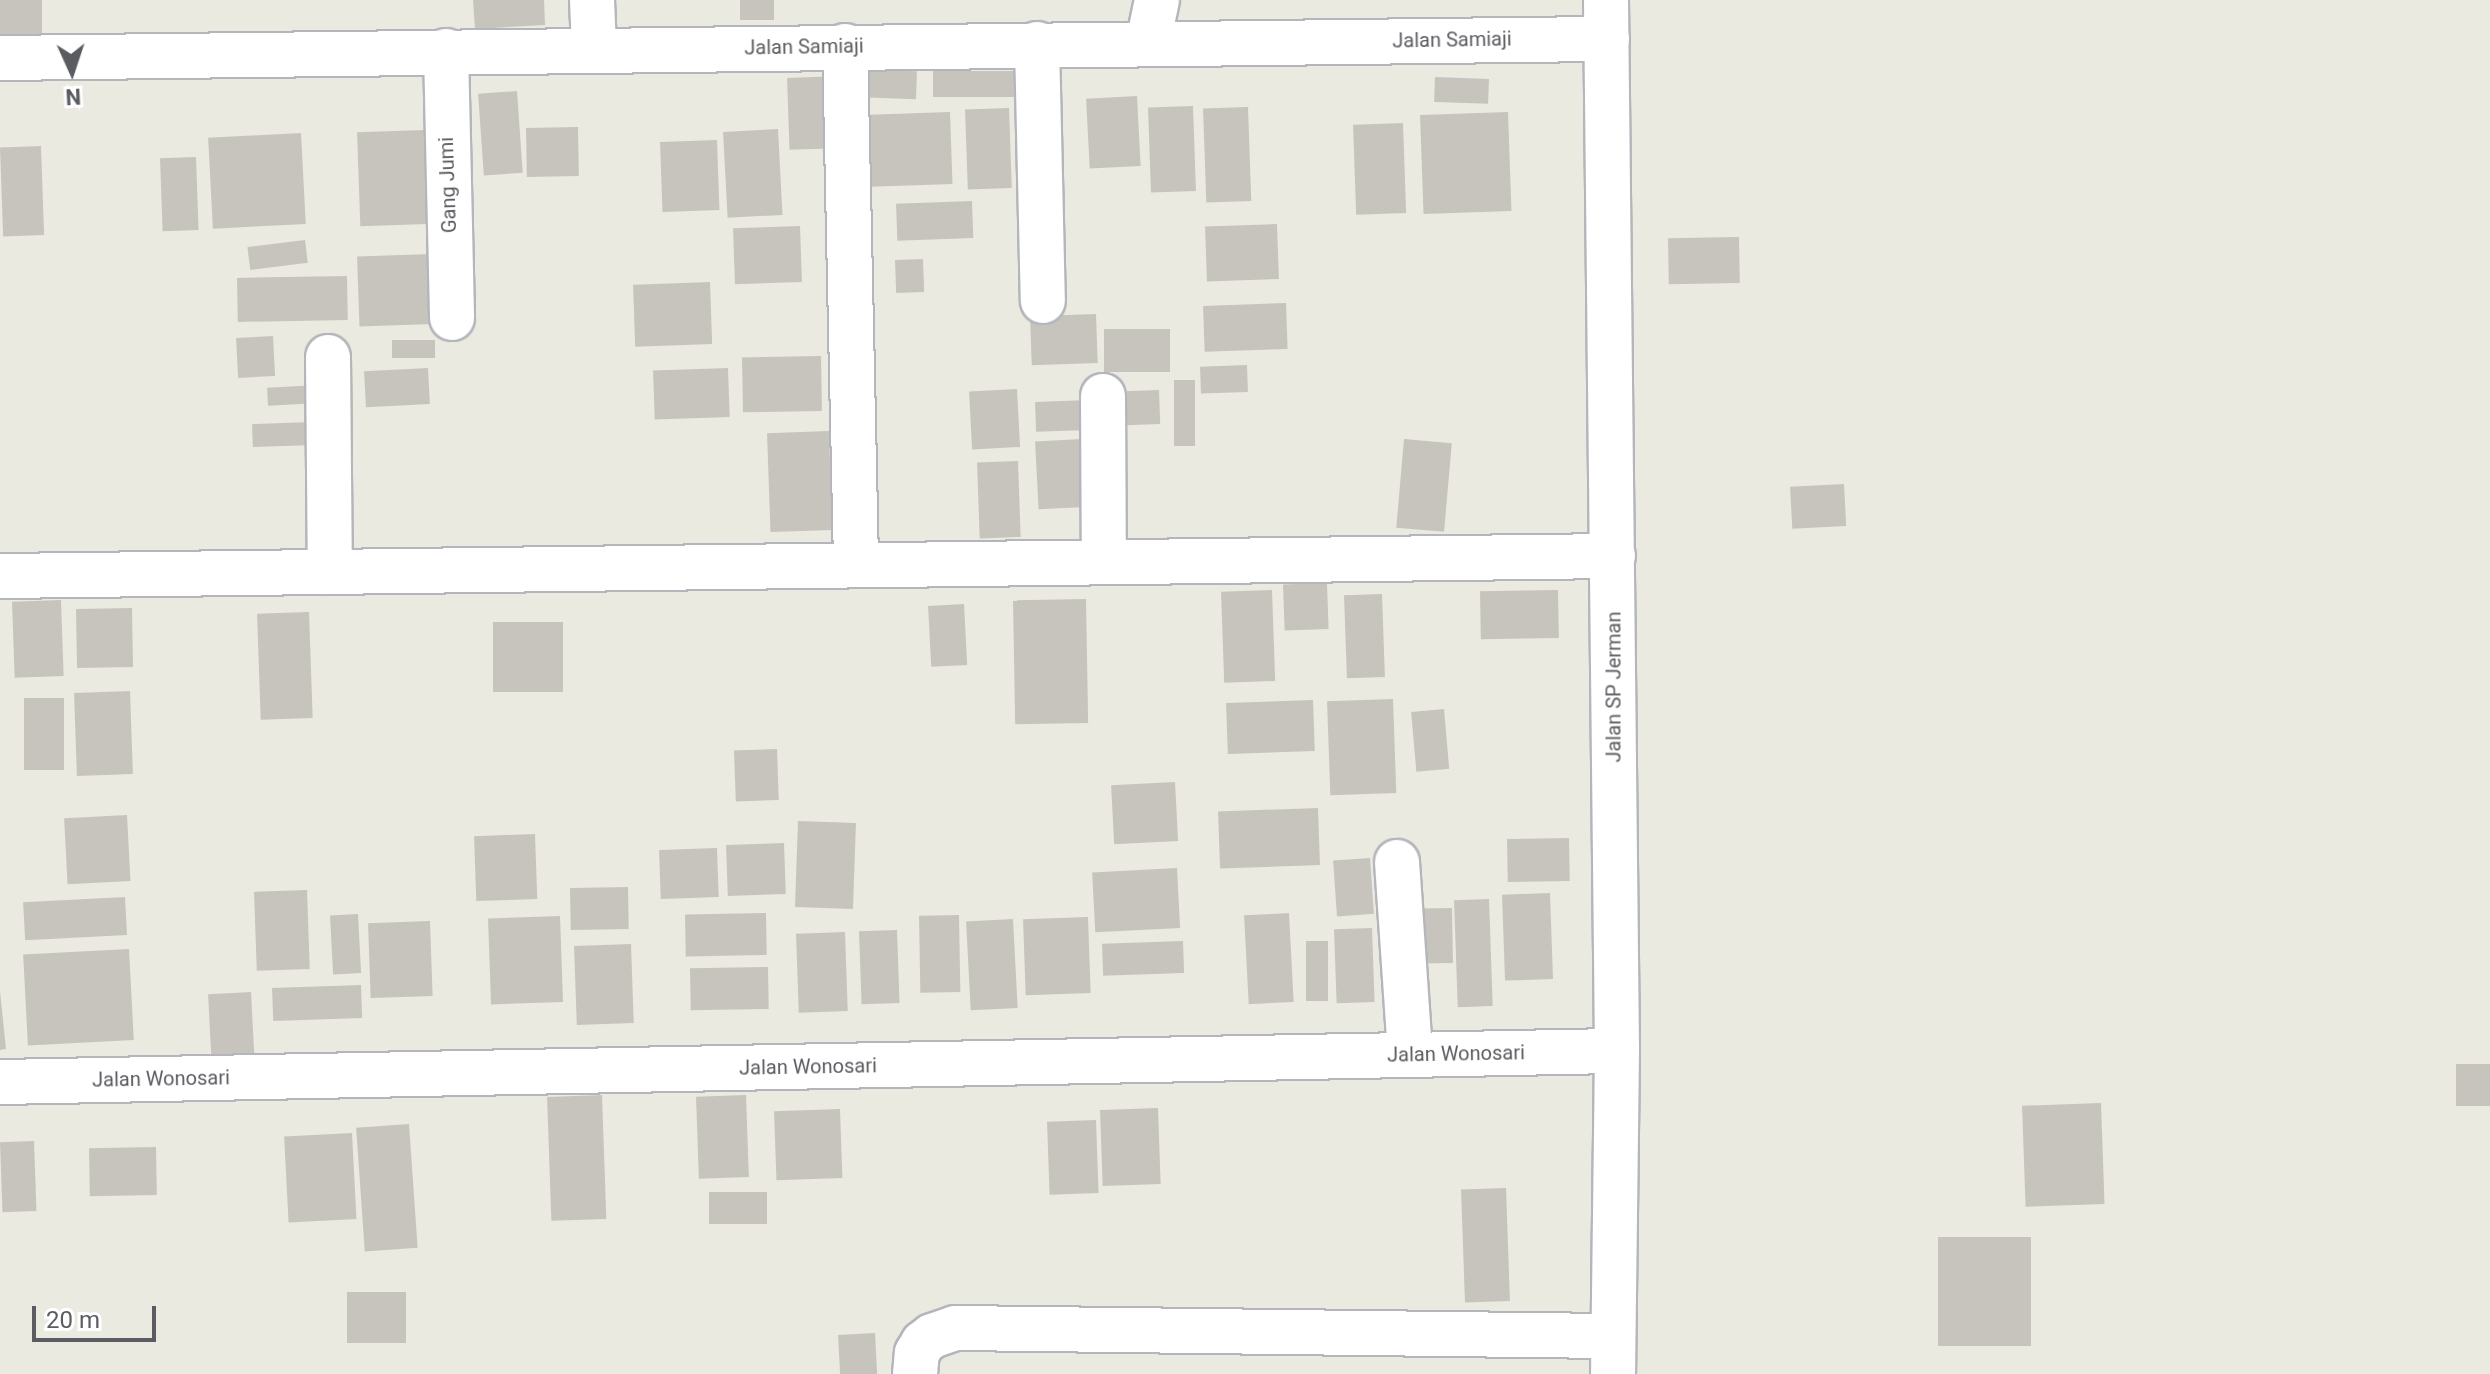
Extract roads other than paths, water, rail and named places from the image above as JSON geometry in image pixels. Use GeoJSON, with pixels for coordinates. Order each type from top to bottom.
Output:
{"type":"FeatureCollection","features":[{"type":"Feature","properties":{"kind":"street"},"geometry":{"type":"LineString","coordinates":[[592,0],[594,48]]}},
{"type":"Feature","properties":{"kind":"street"},"geometry":{"type":"LineString","coordinates":[[1148,43],[1157,0]]}},
{"type":"Feature","properties":{"kind":"street","name":"Jalan Samiaji"},"geometry":{"type":"LineString","coordinates":[[0,58],[1148,43],[1607,19]]}},
{"type":"Feature","properties":{"kind":"street","name":"Jalan SP Jerman"},"geometry":{"type":"LineString","coordinates":[[1607,19],[1617,1051],[1613,1355]]}},
{"type":"Feature","properties":{"kind":"street"},"geometry":{"type":"LineString","coordinates":[[1037,44],[1043,301]]}},
{"type":"Feature","properties":{"kind":"street"},"geometry":{"type":"LineString","coordinates":[[845,46],[856,564]]}},
{"type":"Feature","properties":{"kind":"street","name":"Gang Jumi"},"geometry":{"type":"LineString","coordinates":[[446,51],[452,318]]}},
{"type":"Feature","properties":{"kind":"street"},"geometry":{"type":"LineString","coordinates":[[328,357],[330,572]]}},
{"type":"Feature","properties":{"kind":"street"},"geometry":{"type":"LineString","coordinates":[[1103,396],[1104,561]]}},
{"type":"Feature","properties":{"kind":"street"},"geometry":{"type":"LineString","coordinates":[[0,576],[1613,556]]}},
{"type":"Feature","properties":{"kind":"street"},"geometry":{"type":"LineString","coordinates":[[1397,862],[1410,1055]]}},
{"type":"Feature","properties":{"kind":"street","name":"Jalan Wonosari"},"geometry":{"type":"LineString","coordinates":[[0,1082],[1617,1051]]}},
{"type":"Feature","properties":{"kind":"street"},"geometry":{"type":"LineString","coordinates":[[915,1374],[917,1353],[923,1343],[932,1336],[955,1328],[1613,1355]]}}]}
